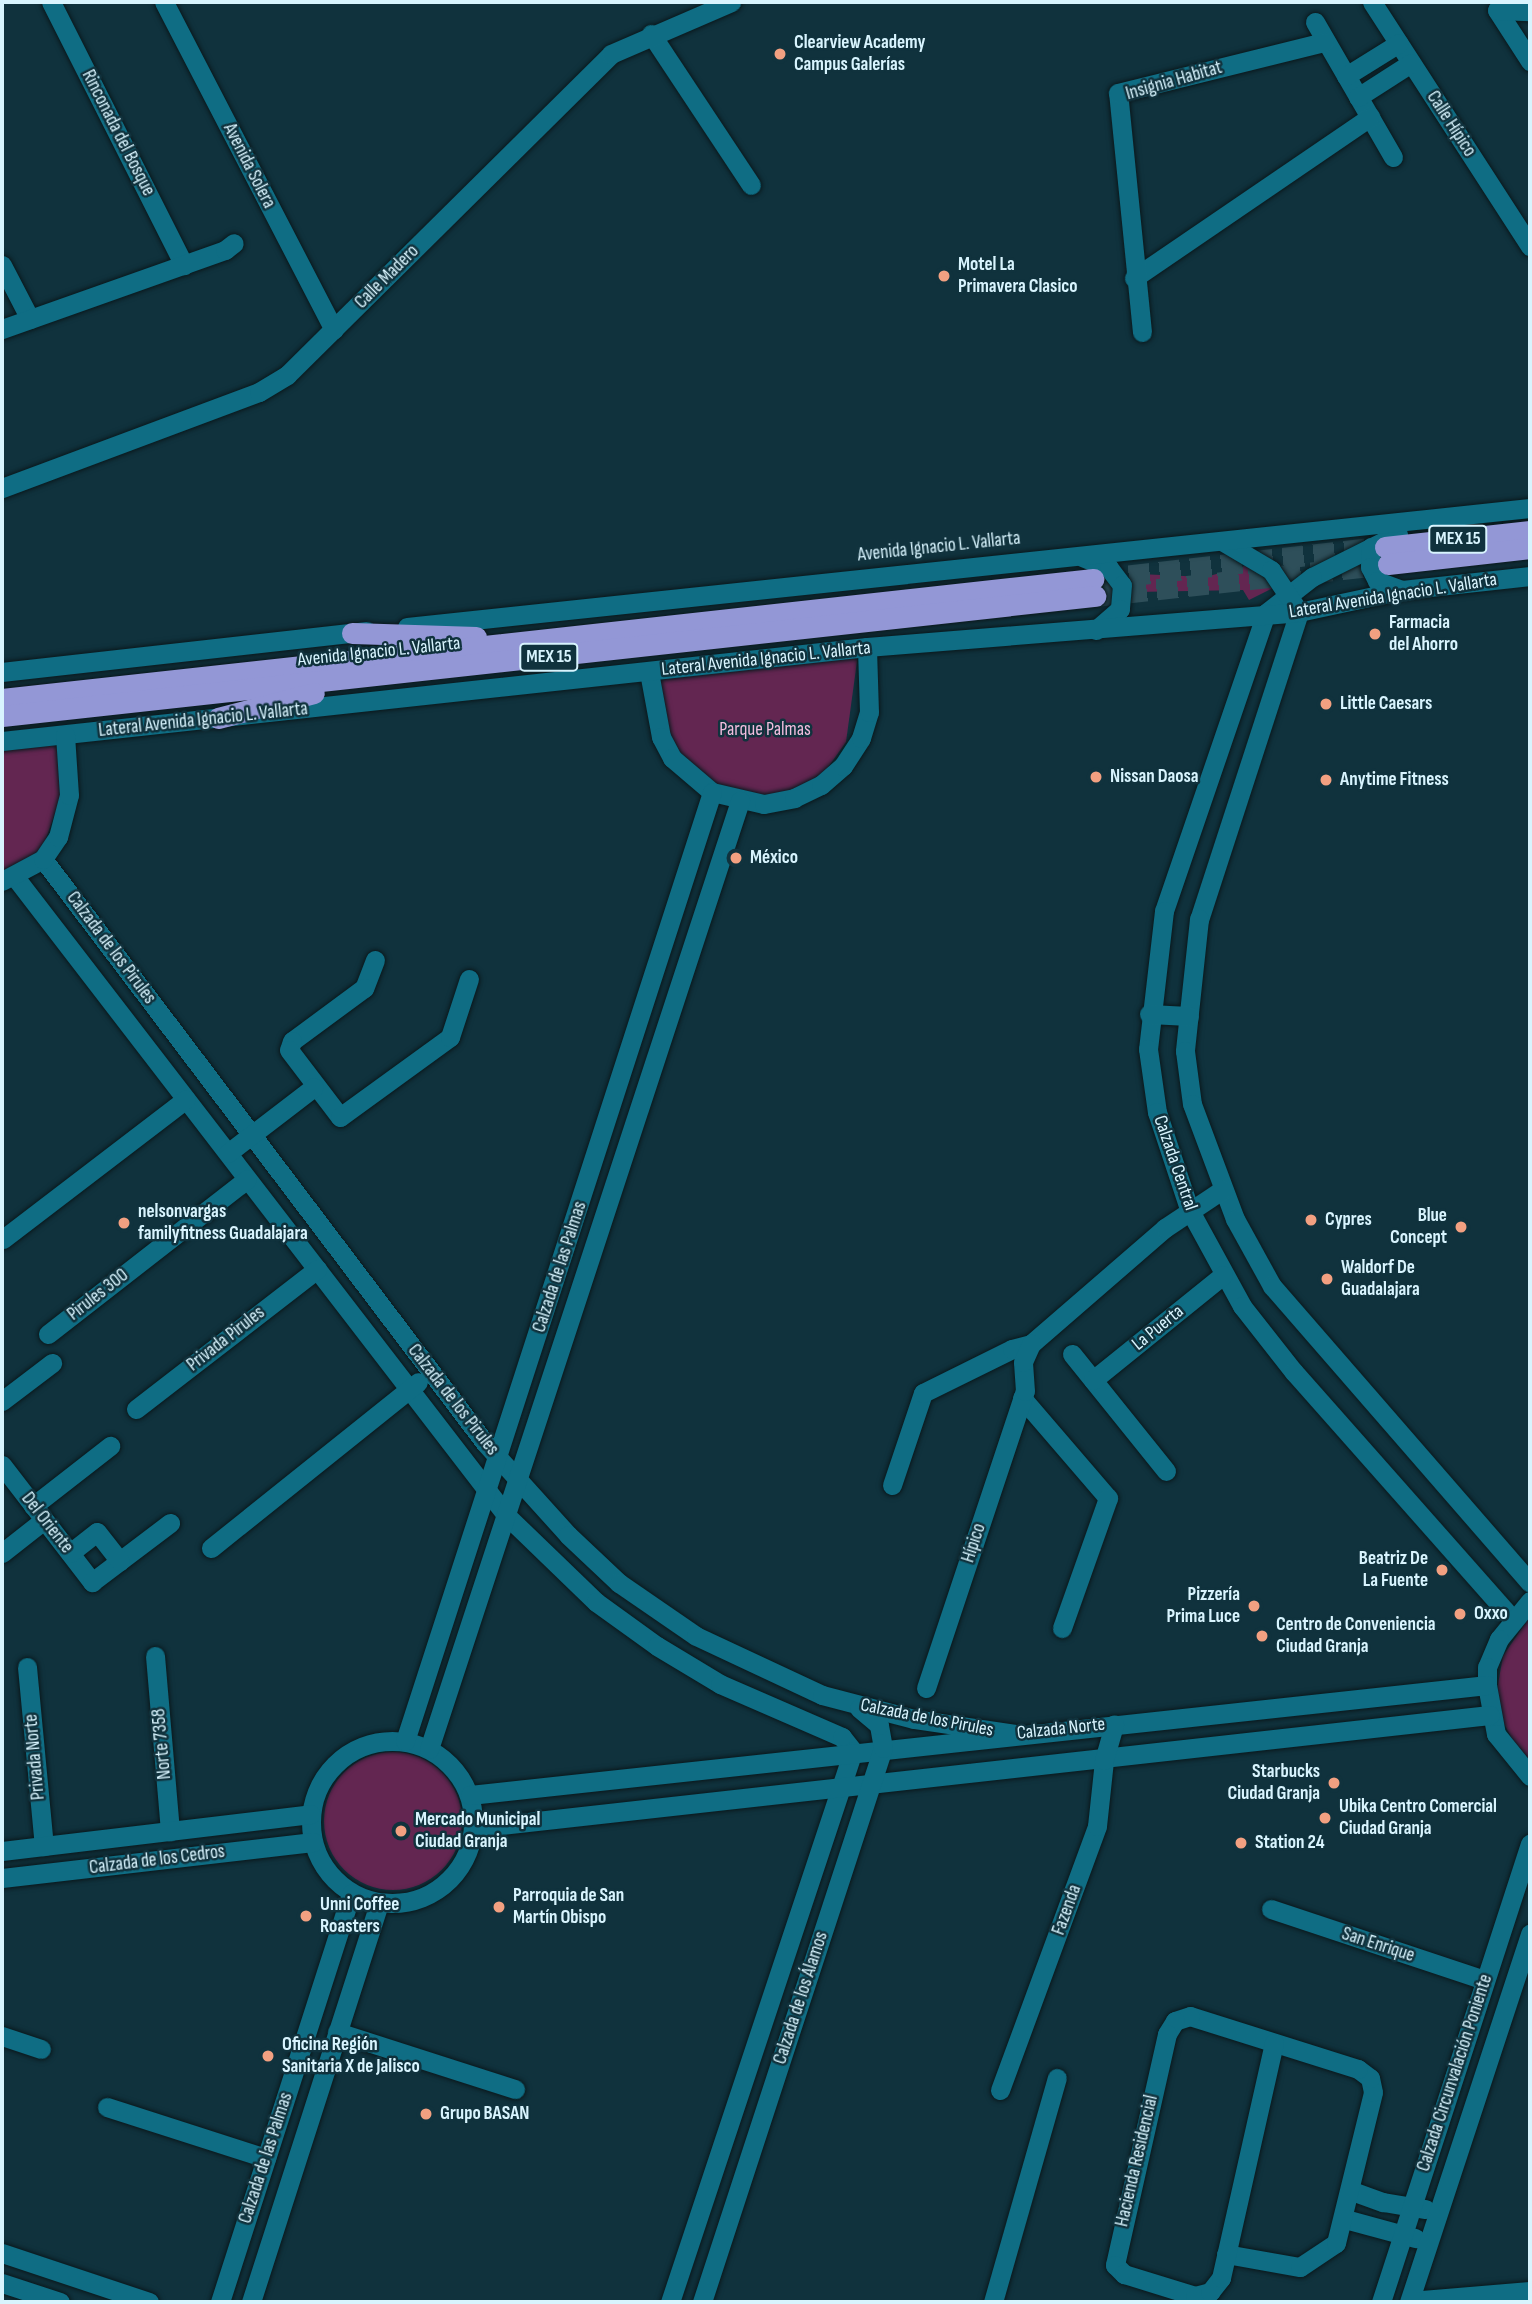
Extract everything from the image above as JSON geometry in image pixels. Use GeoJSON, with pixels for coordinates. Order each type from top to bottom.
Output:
{"type":"FeatureCollection","features":[{"type":"Feature","properties":{"kind":"highway","name":"MEX 15"},"geometry":{"type":"LineString","coordinates":[[1381,553],[1530,531]]}},
{"type":"Feature","properties":{"kind":"highway","name":"MEX 15"},"geometry":{"type":"LineString","coordinates":[[1381,553],[1530,548]]}},
{"type":"Feature","properties":{"kind":"highway","name":"Avenida Ignacio L. Vallarta"},"geometry":{"type":"LineString","coordinates":[[2,699],[559,639],[1094,588],[380,675],[2,716]]}},
{"type":"Feature","properties":{"kind":"highway"},"geometry":{"type":"LineString","coordinates":[[352,633],[559,639]]}},
{"type":"Feature","properties":{"kind":"highway"},"geometry":{"type":"LineString","coordinates":[[218,718],[380,675]]}},
{"type":"Feature","properties":{"kind":"street","name":"Rinconada del Bosque"},"geometry":{"type":"LineString","coordinates":[[51,2],[184,265]]}},
{"type":"Feature","properties":{"kind":"street","name":"Avenida Solera"},"geometry":{"type":"LineString","coordinates":[[164,2],[334,330]]}},
{"type":"Feature","properties":{"kind":"street","name":"Calle Madero"},"geometry":{"type":"LineString","coordinates":[[2,488],[259,392],[287,375],[611,54],[651,34],[731,2]]}},
{"type":"Feature","properties":{"kind":"street","name":"Calle Hípico"},"geometry":{"type":"LineString","coordinates":[[1372,2],[1529,241]]}},
{"type":"Feature","properties":{"kind":"street"},"geometry":{"type":"LineString","coordinates":[[1530,11],[1497,10],[1530,61]]}},
{"type":"Feature","properties":{"kind":"street"},"geometry":{"type":"LineString","coordinates":[[1315,22],[1393,157]]}},
{"type":"Feature","properties":{"kind":"street"},"geometry":{"type":"LineString","coordinates":[[651,34],[751,186]]}},
{"type":"Feature","properties":{"kind":"street","name":"Insignia Habitat"},"geometry":{"type":"LineString","coordinates":[[1142,332],[1118,93],[1324,41]]}},
{"type":"Feature","properties":{"kind":"street"},"geometry":{"type":"LineString","coordinates":[[1346,76],[1399,43]]}},
{"type":"Feature","properties":{"kind":"street"},"geometry":{"type":"LineString","coordinates":[[1358,97],[1411,63]]}},
{"type":"Feature","properties":{"kind":"street"},"geometry":{"type":"LineString","coordinates":[[1135,278],[1370,117]]}},
{"type":"Feature","properties":{"kind":"street"},"geometry":{"type":"LineString","coordinates":[[2,329],[184,265],[234,243]]}},
{"type":"Feature","properties":{"kind":"street"},"geometry":{"type":"LineString","coordinates":[[2,265],[30,319]]}},
{"type":"Feature","properties":{"kind":"street","name":"Avenida Ignacio L. Vallarta"},"geometry":{"type":"LineString","coordinates":[[352,633],[1530,509]]}},
{"type":"Feature","properties":{"kind":"street"},"geometry":{"type":"LineString","coordinates":[[1266,613],[1289,591],[1381,553],[1427,520]]}},
{"type":"Feature","properties":{"kind":"street"},"geometry":{"type":"LineString","coordinates":[[1221,541],[1260,560],[1289,591],[1299,612]]}},
{"type":"Feature","properties":{"kind":"street"},"geometry":{"type":"LineString","coordinates":[[1381,553],[1370,567],[1377,581],[1402,590]]}},
{"type":"Feature","properties":{"kind":"street"},"geometry":{"type":"LineString","coordinates":[[1080,556],[1109,568],[1122,585],[1120,609],[1095,631]]}},
{"type":"Feature","properties":{"kind":"street","name":"Lateral Avenida Ignacio L. Vallarta"},"geometry":{"type":"LineString","coordinates":[[2,741],[867,647],[1095,631],[1299,612],[1402,590],[1530,576]]}},
{"type":"Feature","properties":{"kind":"street","name":"Calzada Central"},"geometry":{"type":"LineString","coordinates":[[1299,612],[1199,919],[1185,1051],[1192,1104],[1222,1190],[1272,1286],[1530,1583]]}},
{"type":"Feature","properties":{"kind":"street","name":"Calzada Central"},"geometry":{"type":"LineString","coordinates":[[1266,613],[1164,911],[1149,1014],[1148,1049],[1157,1112],[1189,1209],[1223,1275],[1294,1371],[1512,1618]]}},
{"type":"Feature","properties":{"kind":"street"},"geometry":{"type":"LineString","coordinates":[[2,672],[352,633]]}},
{"type":"Feature","properties":{"kind":"street"},"geometry":{"type":"LineString","coordinates":[[649,672],[661,737],[672,758],[712,792],[740,801],[764,804],[794,798],[821,785],[843,766],[861,738],[869,712],[867,647]]}},
{"type":"Feature","properties":{"kind":"street"},"geometry":{"type":"LineString","coordinates":[[44,859],[66,817],[69,770],[65,735]]}},
{"type":"Feature","properties":{"kind":"street","name":"Calzada de las Palmas"},"geometry":{"type":"LineString","coordinates":[[405,1741],[499,1458],[712,792]]}},
{"type":"Feature","properties":{"kind":"street","name":"Calzada de las Palmas"},"geometry":{"type":"LineString","coordinates":[[429,1749],[740,801]]}},
{"type":"Feature","properties":{"kind":"street","name":"Calzada de los Pirules"},"geometry":{"type":"LineString","coordinates":[[853,1751],[842,1737],[720,1684],[657,1646],[596,1602],[507,1516],[186,1099],[8,879],[44,859],[429,1371],[518,1480],[619,1583],[696,1636],[766,1671],[853,1704],[914,1719],[1016,1734]]}},
{"type":"Feature","properties":{"kind":"street"},"geometry":{"type":"LineString","coordinates":[[375,960],[364,988],[292,1041],[292,1059],[340,1118],[350,1115],[450,1038],[468,979]]}},
{"type":"Feature","properties":{"kind":"street"},"geometry":{"type":"LineString","coordinates":[[1149,1014],[1189,1016]]}},
{"type":"Feature","properties":{"kind":"street"},"geometry":{"type":"LineString","coordinates":[[228,1153],[314,1087]]}},
{"type":"Feature","properties":{"kind":"street"},"geometry":{"type":"LineString","coordinates":[[3,1238],[186,1099]]}},
{"type":"Feature","properties":{"kind":"street"},"geometry":{"type":"LineString","coordinates":[[602,1135],[628,1143]]}},
{"type":"Feature","properties":{"kind":"street","name":"Pirules 300"},"geometry":{"type":"LineString","coordinates":[[48,1334],[247,1179]]}},
{"type":"Feature","properties":{"kind":"street"},"geometry":{"type":"LineString","coordinates":[[892,1485],[923,1393],[1012,1349],[1031,1344],[1189,1209],[1222,1190]]}},
{"type":"Feature","properties":{"kind":"street","name":"Privada Pirules"},"geometry":{"type":"LineString","coordinates":[[136,1409],[317,1269]]}},
{"type":"Feature","properties":{"kind":"street","name":"La Puerta"},"geometry":{"type":"LineString","coordinates":[[1093,1380],[1223,1275]]}},
{"type":"Feature","properties":{"kind":"street","name":"Hípico"},"geometry":{"type":"LineString","coordinates":[[926,1688],[1022,1398],[1023,1362],[1031,1344]]}},
{"type":"Feature","properties":{"kind":"street"},"geometry":{"type":"LineString","coordinates":[[1072,1354],[1166,1471]]}},
{"type":"Feature","properties":{"kind":"street"},"geometry":{"type":"LineString","coordinates":[[2,1401],[52,1363]]}},
{"type":"Feature","properties":{"kind":"street"},"geometry":{"type":"LineString","coordinates":[[211,1548],[409,1390],[429,1371]]}},
{"type":"Feature","properties":{"kind":"street"},"geometry":{"type":"LineString","coordinates":[[1022,1398],[1108,1499],[1062,1628]]}},
{"type":"Feature","properties":{"kind":"street"},"geometry":{"type":"LineString","coordinates":[[2,1553],[39,1513],[110,1446]]}},
{"type":"Feature","properties":{"kind":"street","name":"Del Oriente"},"geometry":{"type":"LineString","coordinates":[[2,1465],[92,1582],[120,1561]]}},
{"type":"Feature","properties":{"kind":"street"},"geometry":{"type":"LineString","coordinates":[[70,1553],[97,1532],[120,1561],[170,1523]]}},
{"type":"Feature","properties":{"kind":"street"},"geometry":{"type":"LineString","coordinates":[[1530,1601],[1512,1618],[1488,1667],[1487,1685],[1490,1716],[1506,1751],[1530,1776]]}},
{"type":"Feature","properties":{"kind":"street","name":"Norte 7358"},"geometry":{"type":"LineString","coordinates":[[155,1656],[170,1831]]}},
{"type":"Feature","properties":{"kind":"street","name":"Privada Norte"},"geometry":{"type":"LineString","coordinates":[[27,1667],[44,1846]]}},
{"type":"Feature","properties":{"kind":"street","name":"Calzada Norte"},"geometry":{"type":"LineString","coordinates":[[470,1795],[853,1751],[1487,1685]]}},
{"type":"Feature","properties":{"kind":"street"},"geometry":{"type":"LineString","coordinates":[[853,1704],[879,1725],[883,1748]]}},
{"type":"Feature","properties":{"kind":"street","name":"Calzada Norte"},"geometry":{"type":"LineString","coordinates":[[474,1828],[871,1782],[1104,1760],[1490,1716]]}},
{"type":"Feature","properties":{"kind":"street","name":"Fazenda"},"geometry":{"type":"LineString","coordinates":[[1000,2090],[1097,1826],[1104,1760],[1114,1724]]}},
{"type":"Feature","properties":{"kind":"street"},"geometry":{"type":"LineString","coordinates":[[405,1741],[429,1749],[454,1768],[470,1795],[474,1828],[462,1865],[435,1892],[417,1900],[379,1903],[351,1893],[323,1866],[313,1842],[311,1814],[321,1783],[343,1758],[372,1743],[405,1741]]}},
{"type":"Feature","properties":{"kind":"street","name":"Calzada de los Álamos"},"geometry":{"type":"LineString","coordinates":[[702,2302],[883,1748]]}},
{"type":"Feature","properties":{"kind":"street","name":"Calzada de los Álamos"},"geometry":{"type":"LineString","coordinates":[[670,2302],[853,1751]]}},
{"type":"Feature","properties":{"kind":"street","name":"Calzada de los Cedros"},"geometry":{"type":"LineString","coordinates":[[2,1851],[311,1814]]}},
{"type":"Feature","properties":{"kind":"street","name":"Calzada de los Cedros"},"geometry":{"type":"LineString","coordinates":[[2,1878],[313,1842]]}},
{"type":"Feature","properties":{"kind":"street","name":"Calzada Circunvalación Poniente"},"geometry":{"type":"LineString","coordinates":[[1381,2302],[1530,1844]]}},
{"type":"Feature","properties":{"kind":"street","name":"Calzada de las Palmas"},"geometry":{"type":"LineString","coordinates":[[220,2302],[351,1893]]}},
{"type":"Feature","properties":{"kind":"street","name":"Calzada de las Palmas"},"geometry":{"type":"LineString","coordinates":[[251,2302],[379,1903]]}},
{"type":"Feature","properties":{"kind":"street","name":"San Enrique"},"geometry":{"type":"LineString","coordinates":[[1271,1909],[1485,1980]]}},
{"type":"Feature","properties":{"kind":"street","name":"Calzada Circunvalación Poniente"},"geometry":{"type":"LineString","coordinates":[[1409,2301],[1530,1933]]}},
{"type":"Feature","properties":{"kind":"street"},"geometry":{"type":"LineString","coordinates":[[1497,1944],[1524,1953]]}},
{"type":"Feature","properties":{"kind":"street","name":"Hacienda Residencial"},"geometry":{"type":"LineString","coordinates":[[1226,2254],[1271,2265],[1300,2267],[1336,2243],[1352,2191],[1373,2092],[1370,2078],[1358,2069],[1190,2016],[1175,2021],[1167,2034],[1115,2265],[1124,2274],[1195,2296],[1216,2285],[1226,2254],[1274,2043]]}},
{"type":"Feature","properties":{"kind":"street"},"geometry":{"type":"LineString","coordinates":[[337,2032],[515,2089]]}},
{"type":"Feature","properties":{"kind":"street"},"geometry":{"type":"LineString","coordinates":[[2,2036],[41,2049]]}},
{"type":"Feature","properties":{"kind":"street"},"geometry":{"type":"LineString","coordinates":[[993,2302],[1057,2078]]}},
{"type":"Feature","properties":{"kind":"street"},"geometry":{"type":"LineString","coordinates":[[107,2107],[266,2158]]}},
{"type":"Feature","properties":{"kind":"street"},"geometry":{"type":"LineString","coordinates":[[727,2132],[755,2137]]}},
{"type":"Feature","properties":{"kind":"street"},"geometry":{"type":"LineString","coordinates":[[1352,2191],[1412,2208],[1437,2211]]}},
{"type":"Feature","properties":{"kind":"street"},"geometry":{"type":"LineString","coordinates":[[1345,2219],[1428,2241]]}},
{"type":"Feature","properties":{"kind":"street"},"geometry":{"type":"LineString","coordinates":[[2,2253],[149,2302]]}},
{"type":"Feature","properties":{"kind":"street"},"geometry":{"type":"LineString","coordinates":[[2,2283],[60,2302]]}},
{"type":"Feature","properties":{"kind":"street"},"geometry":{"type":"LineString","coordinates":[[1409,2301],[1530,2291]]}},
{"type":"Feature","properties":{"kind":"green space"},"geometry":{"type":"Polygon","coordinates":[[[1251,564],[1273,588],[1249,600],[1243,590],[1136,592],[1139,574],[1206,577],[1251,564]]]}},
{"type":"Feature","properties":{"kind":"green space","name":"Parque Palmas"},"geometry":{"type":"Polygon","coordinates":[[[858,654],[846,742],[824,773],[782,796],[741,793],[714,783],[687,765],[667,734],[657,677],[858,654]]]}},
{"type":"Feature","properties":{"kind":"green space"},"geometry":{"type":"Polygon","coordinates":[[[57,742],[61,797],[41,852],[2,872],[2,748],[57,742]]]}},
{"type":"Feature","properties":{"kind":"green space"},"geometry":{"type":"Polygon","coordinates":[[[1530,1616],[1530,1761],[1517,1748],[1502,1720],[1497,1690],[1503,1656],[1530,1616]]]}},
{"type":"Feature","properties":{"kind":"green space"},"geometry":{"type":"Polygon","coordinates":[[[393,1752],[420,1757],[442,1772],[457,1794],[462,1821],[457,1848],[442,1870],[420,1885],[393,1890],[366,1885],[344,1870],[329,1848],[324,1821],[329,1794],[344,1772],[366,1757],[393,1752]]]}},
{"type":"Feature","properties":{"kind":"tunnel"},"geometry":{"type":"LineString","coordinates":[[1098,579],[1369,548]]}},
{"type":"Feature","properties":{"kind":"tunnel"},"geometry":{"type":"LineString","coordinates":[[1095,596],[1388,564]]}},
{"type":"Feature","properties":{"kind":"place","name":"Clearview Academy Campus Galerías"},"geometry":{"type":"Point","coordinates":[780,54]}},
{"type":"Feature","properties":{"kind":"place","name":"Motel La Primavera Clasico"},"geometry":{"type":"Point","coordinates":[944,276]}},
{"type":"Feature","properties":{"kind":"place","name":"Farmacia del Ahorro"},"geometry":{"type":"Point","coordinates":[1375,634]}},
{"type":"Feature","properties":{"kind":"place","name":"Little Caesars"},"geometry":{"type":"Point","coordinates":[1326,704]}},
{"type":"Feature","properties":{"kind":"place","name":"Nissan Daosa"},"geometry":{"type":"Point","coordinates":[1096,777]}},
{"type":"Feature","properties":{"kind":"place","name":"Anytime Fitness"},"geometry":{"type":"Point","coordinates":[1326,780]}},
{"type":"Feature","properties":{"kind":"place","name":"México"},"geometry":{"type":"Point","coordinates":[736,858]}},
{"type":"Feature","properties":{"kind":"place","name":"Cypres"},"geometry":{"type":"Point","coordinates":[1311,1220]}},
{"type":"Feature","properties":{"kind":"place","name":"nelsonvargas familyfitness Guadalajara"},"geometry":{"type":"Point","coordinates":[124,1223]}},
{"type":"Feature","properties":{"kind":"place","name":"Blue Concept"},"geometry":{"type":"Point","coordinates":[1461,1227]}},
{"type":"Feature","properties":{"kind":"place","name":"Waldorf De Guadalajara"},"geometry":{"type":"Point","coordinates":[1327,1279]}},
{"type":"Feature","properties":{"kind":"place","name":"Beatriz De La Fuente"},"geometry":{"type":"Point","coordinates":[1442,1570]}},
{"type":"Feature","properties":{"kind":"place","name":"Pizzería Prima Luce"},"geometry":{"type":"Point","coordinates":[1254,1606]}},
{"type":"Feature","properties":{"kind":"place","name":"Oxxo"},"geometry":{"type":"Point","coordinates":[1460,1614]}},
{"type":"Feature","properties":{"kind":"place","name":"Centro de Conveniencia Ciudad Granja"},"geometry":{"type":"Point","coordinates":[1262,1636]}},
{"type":"Feature","properties":{"kind":"place","name":"Starbucks Ciudad Granja"},"geometry":{"type":"Point","coordinates":[1334,1783]}},
{"type":"Feature","properties":{"kind":"place","name":"Ubika Centro Comercial Ciudad Granja"},"geometry":{"type":"Point","coordinates":[1325,1818]}},
{"type":"Feature","properties":{"kind":"place","name":"Mercado Municipal Ciudad Granja"},"geometry":{"type":"Point","coordinates":[401,1831]}},
{"type":"Feature","properties":{"kind":"place","name":"Station 24"},"geometry":{"type":"Point","coordinates":[1241,1843]}},
{"type":"Feature","properties":{"kind":"place","name":"Parroquia de San Martín Obispo"},"geometry":{"type":"Point","coordinates":[499,1907]}},
{"type":"Feature","properties":{"kind":"place","name":"Unni Coffee Roasters"},"geometry":{"type":"Point","coordinates":[306,1916]}},
{"type":"Feature","properties":{"kind":"place","name":"Oficina Región Sanitaria X de Jalisco"},"geometry":{"type":"Point","coordinates":[268,2056]}},
{"type":"Feature","properties":{"kind":"place","name":"Grupo BASAN"},"geometry":{"type":"Point","coordinates":[426,2114]}}]}
